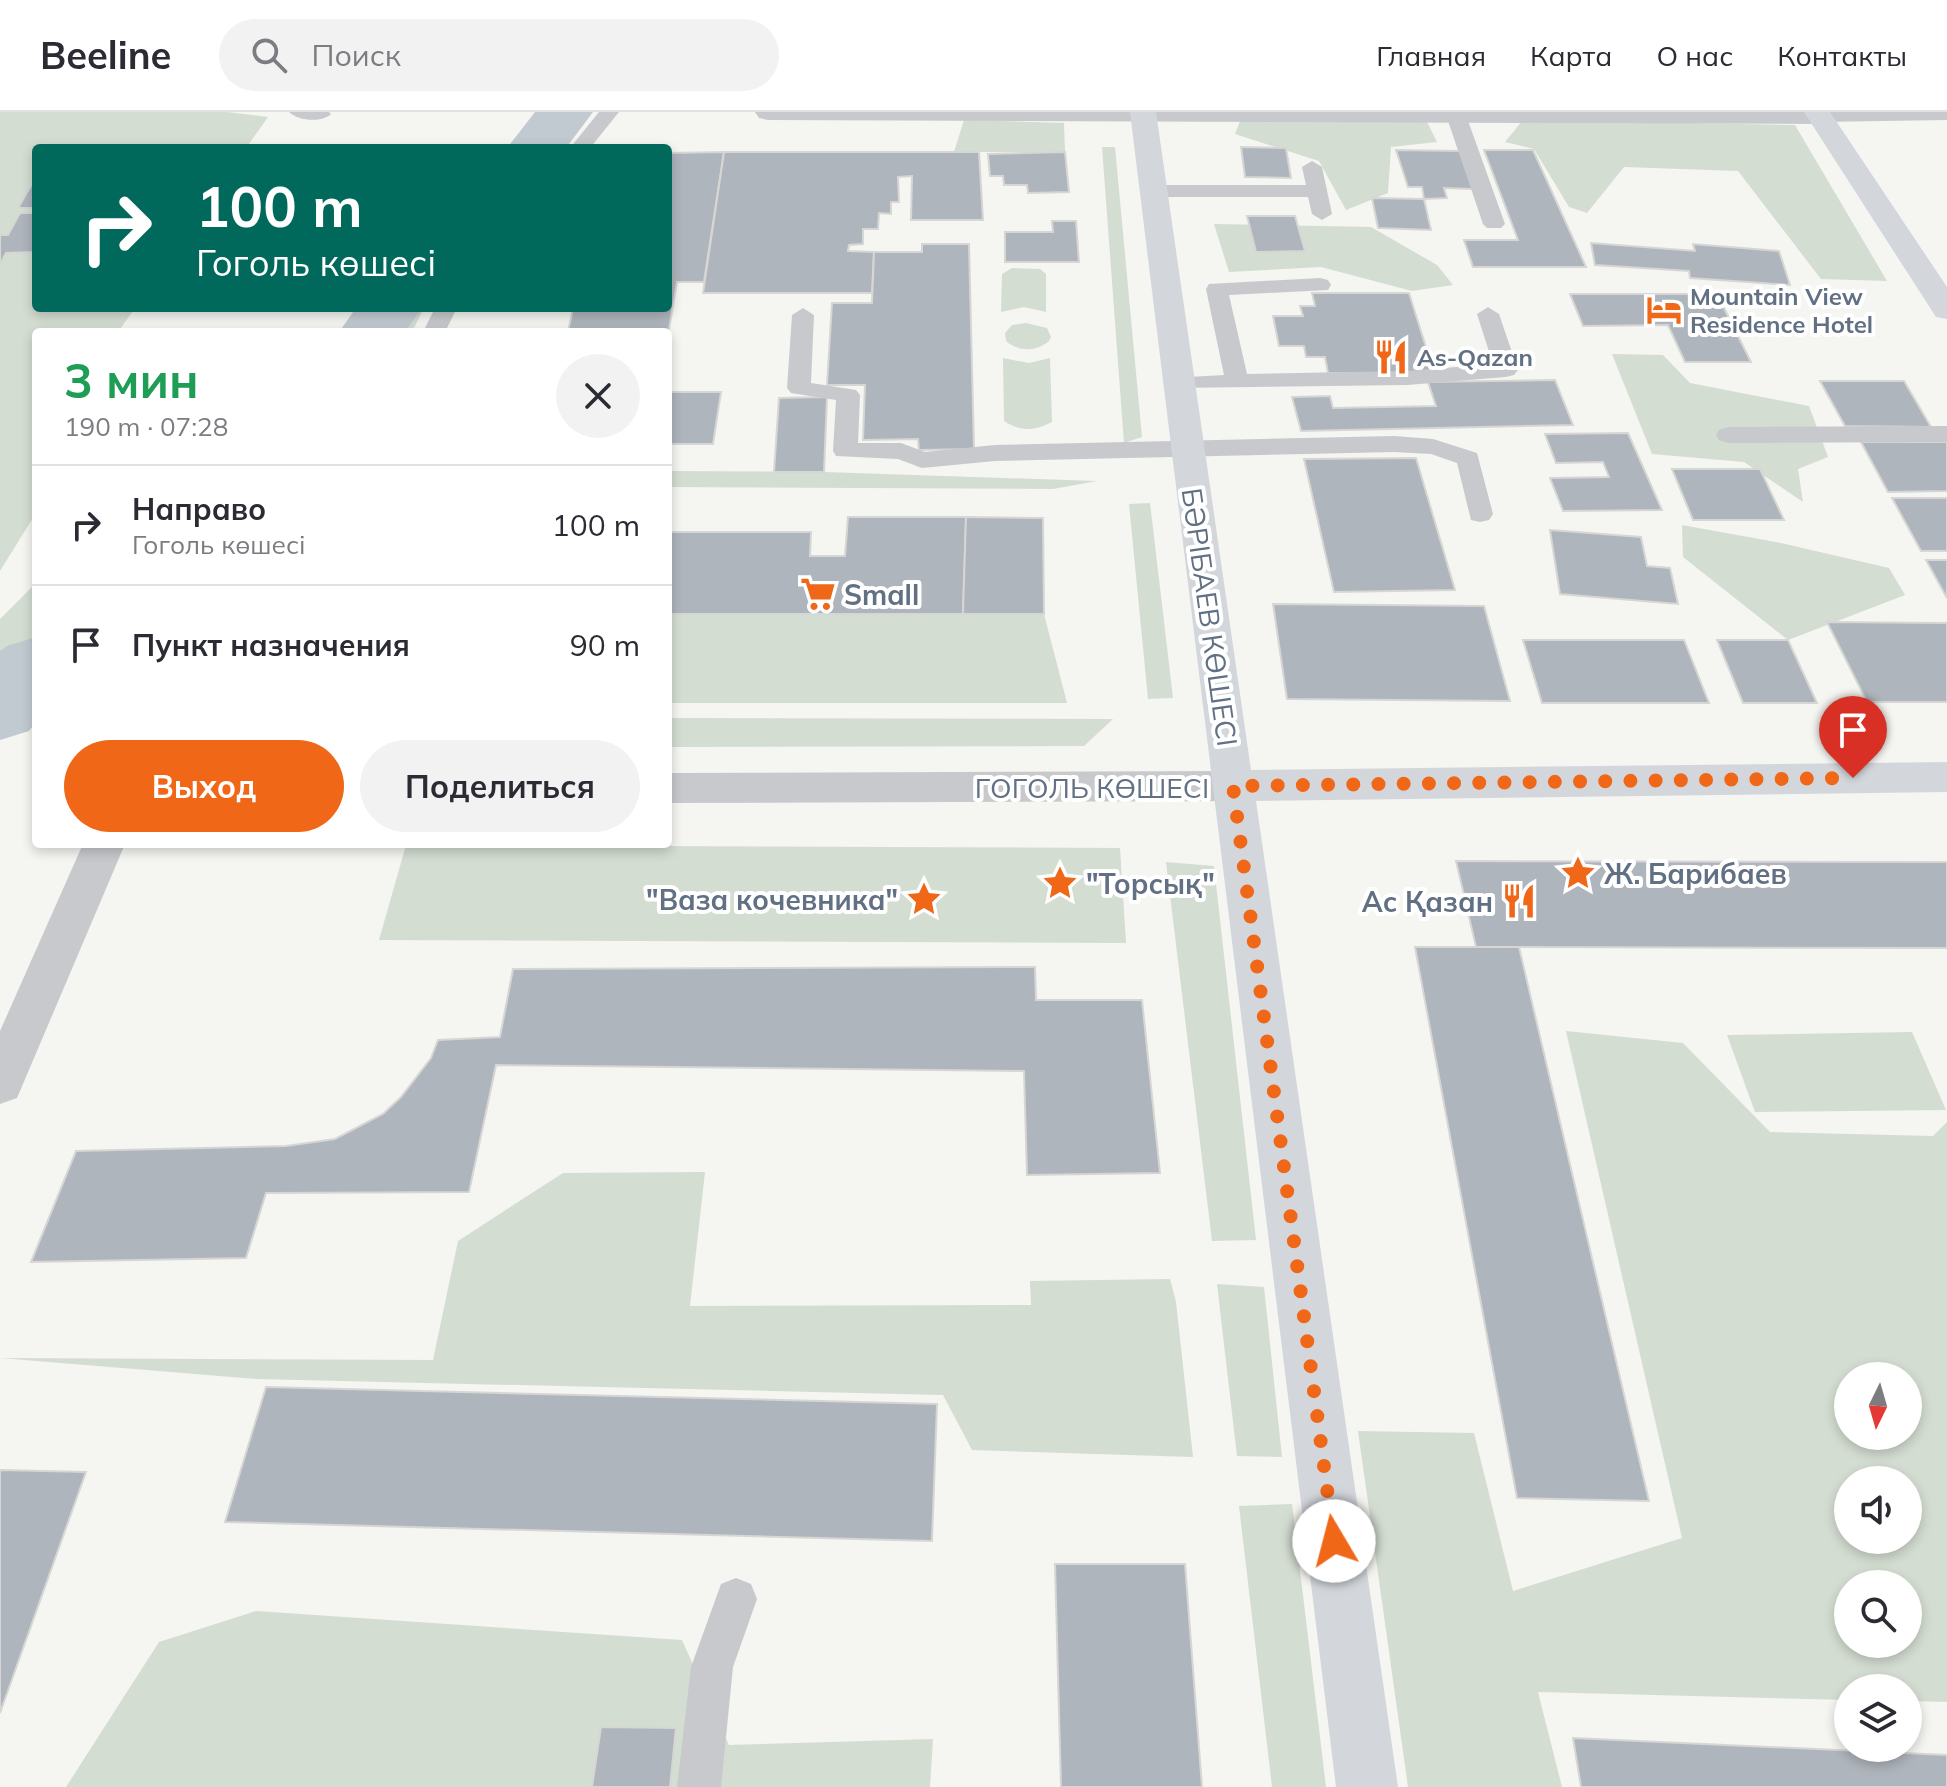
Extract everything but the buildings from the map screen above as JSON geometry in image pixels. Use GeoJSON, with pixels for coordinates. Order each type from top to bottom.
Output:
{"type":"FeatureCollection","features":[{"type":"Feature","properties":{"kind":"street"},"geometry":{"type":"LineString","coordinates":[[768,112],[1819,114],[1947,310]]}},
{"type":"Feature","properties":{"kind":"street","name":"БӘРІБАЕВ КӨШЕСІ"},"geometry":{"type":"LineString","coordinates":[[1143,113],[1367,1787]]}},
{"type":"Feature","properties":{"kind":"street","name":"ГОГОЛЬ КӨШЕСІ"},"geometry":{"type":"LineString","coordinates":[[672,788],[1233,786],[1947,777]]}},
{"type":"Feature","properties":{"kind":"street"},"geometry":{"type":"LineString","coordinates":[[0,1084],[102,848]]}},
{"type":"Feature","properties":{"kind":"lane"},"geometry":{"type":"LineString","coordinates":[[299,112],[321,114]]}},
{"type":"Feature","properties":{"kind":"lane"},"geometry":{"type":"LineString","coordinates":[[583,144],[609,112]]}},
{"type":"Feature","properties":{"kind":"lane"},"geometry":{"type":"LineString","coordinates":[[1819,114],[1947,114]]}},
{"type":"Feature","properties":{"kind":"lane"},"geometry":{"type":"LineString","coordinates":[[1456,115],[1494,224]]}},
{"type":"Feature","properties":{"kind":"lane"},"geometry":{"type":"LineString","coordinates":[[1312,167],[1322,214]]}},
{"type":"Feature","properties":{"kind":"lane"},"geometry":{"type":"LineString","coordinates":[[1153,191],[1317,191]]}},
{"type":"Feature","properties":{"kind":"lane"},"geometry":{"type":"LineString","coordinates":[[1237,382],[1217,289],[1320,285]]}},
{"type":"Feature","properties":{"kind":"lane"},"geometry":{"type":"LineString","coordinates":[[1179,383],[1407,378],[1506,370],[1488,314]]}},
{"type":"Feature","properties":{"kind":"lane"},"geometry":{"type":"LineString","coordinates":[[803,315],[799,388],[848,395],[845,451],[901,451],[922,460],[995,453],[1187,446],[1394,444],[1433,447],[1468,458],[1480,514]]}},
{"type":"Feature","properties":{"kind":"lane"},"geometry":{"type":"LineString","coordinates":[[1728,435],[1947,434]]}},
{"type":"Feature","properties":{"kind":"lane"},"geometry":{"type":"LineString","coordinates":[[699,1787],[712,1667],[736,1599]]}},
{"type":"Feature","properties":{"kind":"shaded area"},"geometry":{"type":"Polygon","coordinates":[[[0,112],[227,112],[268,117],[249,144],[32,144],[32,312],[132,312],[121,328],[32,328],[32,519],[0,571],[0,112]]]}},
{"type":"Feature","properties":{"kind":"shaded area"},"geometry":{"type":"Polygon","coordinates":[[[1241,119],[1427,122],[1437,142],[1391,147],[1388,193],[1346,210],[1319,161],[1235,134],[1241,119]]]}},
{"type":"Feature","properties":{"kind":"shaded area"},"geometry":{"type":"Polygon","coordinates":[[[964,120],[1064,123],[1065,152],[954,152],[964,120]]]}},
{"type":"Feature","properties":{"kind":"shaded area"},"geometry":{"type":"Polygon","coordinates":[[[1523,120],[1795,125],[1887,281],[1821,279],[1738,171],[1624,167],[1587,213],[1569,207],[1534,149],[1505,142],[1523,120]]]}},
{"type":"Feature","properties":{"kind":"shaded area"},"geometry":{"type":"Polygon","coordinates":[[[1102,147],[1115,147],[1142,437],[1124,443],[1102,147]]]}},
{"type":"Feature","properties":{"kind":"shaded area"},"geometry":{"type":"Polygon","coordinates":[[[1214,224],[1371,227],[1437,265],[1453,285],[1412,291],[1321,267],[1229,272],[1214,224]]]}},
{"type":"Feature","properties":{"kind":"shaded area"},"geometry":{"type":"Polygon","coordinates":[[[1012,268],[1040,269],[1046,274],[1046,312],[1024,307],[1001,312],[1002,274],[1012,268]]]}},
{"type":"Feature","properties":{"kind":"shaded area"},"geometry":{"type":"Polygon","coordinates":[[[360,312],[422,312],[414,328],[349,328],[360,312]]]}},
{"type":"Feature","properties":{"kind":"shaded area"},"geometry":{"type":"Polygon","coordinates":[[[1026,323],[1047,328],[1051,337],[1049,341],[1028,349],[1006,341],[1005,333],[1012,325],[1026,323]]]}},
{"type":"Feature","properties":{"kind":"shaded area"},"geometry":{"type":"Polygon","coordinates":[[[1612,354],[1663,355],[1690,383],[1809,406],[1828,457],[1798,469],[1803,502],[1744,462],[1652,454],[1612,354]]]}},
{"type":"Feature","properties":{"kind":"shaded area"},"geometry":{"type":"Polygon","coordinates":[[[1003,358],[1029,363],[1050,358],[1052,422],[1028,429],[1004,421],[1003,358]]]}},
{"type":"Feature","properties":{"kind":"shaded area"},"geometry":{"type":"Polygon","coordinates":[[[672,471],[824,472],[1097,481],[1053,489],[672,487],[672,471]]]}},
{"type":"Feature","properties":{"kind":"shaded area"},"geometry":{"type":"Polygon","coordinates":[[[1150,503],[1173,698],[1148,699],[1129,504],[1150,503]]]}},
{"type":"Feature","properties":{"kind":"shaded area"},"geometry":{"type":"Polygon","coordinates":[[[1682,525],[1781,543],[1889,568],[1905,595],[1788,640],[1683,557],[1682,525]]]}},
{"type":"Feature","properties":{"kind":"shaded area"},"geometry":{"type":"Polygon","coordinates":[[[32,587],[32,653],[0,677],[0,619],[32,587]]]}},
{"type":"Feature","properties":{"kind":"shaded area"},"geometry":{"type":"Polygon","coordinates":[[[1044,614],[1067,703],[672,703],[672,615],[1044,614]]]}},
{"type":"Feature","properties":{"kind":"shaded area"},"geometry":{"type":"Polygon","coordinates":[[[672,718],[1113,719],[1084,746],[672,747],[672,718]]]}},
{"type":"Feature","properties":{"kind":"shaded area"},"geometry":{"type":"Polygon","coordinates":[[[672,846],[1120,848],[1126,943],[379,940],[405,848],[672,846]]]}},
{"type":"Feature","properties":{"kind":"shaded area"},"geometry":{"type":"Polygon","coordinates":[[[1166,862],[1214,866],[1256,1240],[1212,1241],[1166,862]]]}},
{"type":"Feature","properties":{"kind":"shaded area"},"geometry":{"type":"Polygon","coordinates":[[[1566,1031],[1683,1043],[1770,1132],[1933,1136],[1947,1122],[1947,1702],[1922,1701],[1922,1674],[1834,1674],[1834,1700],[1538,1692],[1562,1787],[1408,1787],[1358,1431],[1474,1433],[1513,1591],[1682,1538],[1566,1031]]]}},
{"type":"Feature","properties":{"kind":"shaded area"},"geometry":{"type":"Polygon","coordinates":[[[1912,1032],[1946,1110],[1755,1112],[1727,1035],[1912,1032]]]}},
{"type":"Feature","properties":{"kind":"shaded area"},"geometry":{"type":"Polygon","coordinates":[[[705,1172],[690,1306],[1031,1305],[1030,1281],[1170,1279],[1176,1302],[1193,1457],[972,1450],[943,1395],[256,1379],[0,1358],[433,1360],[458,1241],[563,1173],[705,1172]]]}},
{"type":"Feature","properties":{"kind":"shaded area"},"geometry":{"type":"Polygon","coordinates":[[[1217,1284],[1264,1287],[1282,1457],[1237,1456],[1217,1284]]]}},
{"type":"Feature","properties":{"kind":"shaded area"},"geometry":{"type":"Polygon","coordinates":[[[1292,1504],[1326,1787],[1272,1787],[1239,1506],[1292,1504]]]}},
{"type":"Feature","properties":{"kind":"shaded area"},"geometry":{"type":"Polygon","coordinates":[[[256,1611],[682,1640],[729,1745],[933,1739],[930,1787],[66,1787],[159,1642],[256,1611]]]}},
{"type":"Feature","properties":{"kind":"waterway"},"geometry":{"type":"LineString","coordinates":[[539,144],[565,112]]}},
{"type":"Feature","properties":{"kind":"waterway"},"geometry":{"type":"LineString","coordinates":[[375,328],[386,312]]}},
{"type":"Feature","properties":{"kind":"waterway"},"geometry":{"type":"LineString","coordinates":[[0,710],[32,669]]}},
{"type":"Feature","properties":{"kind":"place","name":"Mountain View Residence Hotel"},"geometry":{"type":"Point","coordinates":[1664,310]}},
{"type":"Feature","properties":{"kind":"place","name":"As-Qazan"},"geometry":{"type":"Point","coordinates":[1391,357]}},
{"type":"Feature","properties":{"kind":"place","name":"Small"},"geometry":{"type":"Point","coordinates":[818,594]}},
{"type":"Feature","properties":{"kind":"place","name":"Ж. Барибаев"},"geometry":{"type":"Point","coordinates":[1578,873]}},
{"type":"Feature","properties":{"kind":"place","name":"\"Торсық\""},"geometry":{"type":"Point","coordinates":[1060,883]}},
{"type":"Feature","properties":{"kind":"place","name":"\"Ваза кочевника\""},"geometry":{"type":"Point","coordinates":[924,899]}},
{"type":"Feature","properties":{"kind":"place","name":"Ас Қазан"},"geometry":{"type":"Point","coordinates":[1519,901]}},
{"type":"Feature","properties":{"kind":"route"},"geometry":{"type":"LineString","coordinates":[[1334,1541],[1233,786],[1853,778]]}}]}
